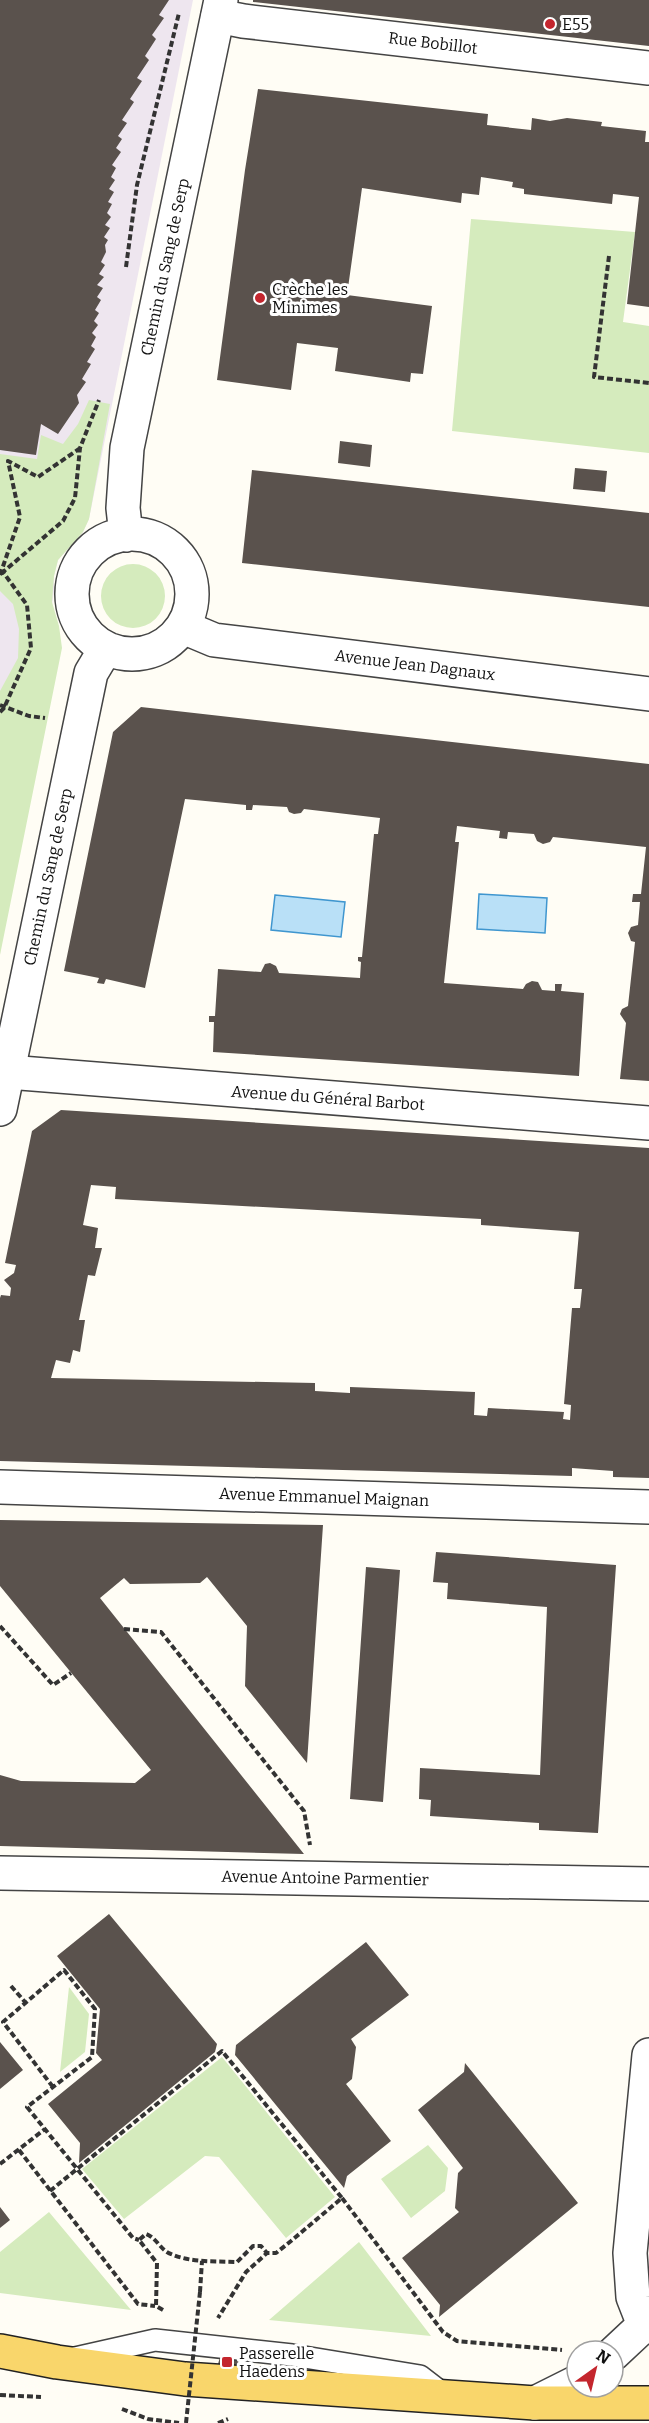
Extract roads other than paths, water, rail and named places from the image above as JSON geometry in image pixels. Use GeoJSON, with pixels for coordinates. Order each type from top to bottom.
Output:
{"type":"FeatureCollection","features":[{"type":"Feature","properties":{"kind":"main road"},"geometry":{"type":"LineString","coordinates":[[0,2351],[57,2362],[185,2379],[535,2403],[649,2403]]}},
{"type":"Feature","properties":{"kind":"street","name":"Rue Bobillot"},"geometry":{"type":"LineString","coordinates":[[219,8],[243,21],[649,68]]}},
{"type":"Feature","properties":{"kind":"street","name":"Chemin du Sang de Serp"},"geometry":{"type":"LineString","coordinates":[[126,535],[123,508],[127,448],[219,8]]}},
{"type":"Feature","properties":{"kind":"street"},"geometry":{"type":"LineString","coordinates":[[126,535],[146,536],[163,543],[178,555],[188,572],[192,590],[190,610],[183,627],[164,645],[140,654],[123,653],[106,648],[93,640],[75,613],[72,595],[77,570],[88,554],[104,541],[126,535]]}},
{"type":"Feature","properties":{"kind":"street","name":"Avenue Jean Dagnaux"},"geometry":{"type":"LineString","coordinates":[[183,627],[214,640],[649,694]]}},
{"type":"Feature","properties":{"kind":"street","name":"Chemin du Sang de Serp"},"geometry":{"type":"LineString","coordinates":[[0,1109],[91,673],[106,648]]}},
{"type":"Feature","properties":{"kind":"street","name":"Avenue du Général Barbot"},"geometry":{"type":"LineString","coordinates":[[8,1072],[649,1123]]}},
{"type":"Feature","properties":{"kind":"street","name":"Avenue Emmanuel Maignan"},"geometry":{"type":"LineString","coordinates":[[0,1487],[649,1507]]}},
{"type":"Feature","properties":{"kind":"street","name":"Avenue Antoine Parmentier"},"geometry":{"type":"LineString","coordinates":[[0,1873],[649,1884]]}},
{"type":"Feature","properties":{"kind":"street"},"geometry":{"type":"LineString","coordinates":[[625,2344],[646,2326],[633,2297],[630,2253],[649,2055]]}},
{"type":"Feature","properties":{"kind":"street"},"geometry":{"type":"LineString","coordinates":[[535,2403],[565,2388]]}},
{"type":"Feature","properties":{"kind":"water"},"geometry":{"type":"Polygon","coordinates":[[[479,894],[547,898],[545,933],[477,929],[479,894]]]}},
{"type":"Feature","properties":{"kind":"water"},"geometry":{"type":"Polygon","coordinates":[[[275,895],[345,902],[341,937],[271,930],[275,895]]]}},
{"type":"Feature","properties":{"kind":"place","name":"E55"},"geometry":{"type":"Point","coordinates":[550,24]}},
{"type":"Feature","properties":{"kind":"place","name":"Crèche les Minimes"},"geometry":{"type":"Point","coordinates":[260,298]}},
{"type":"Feature","properties":{"kind":"place","name":"Passerelle Haedens"},"geometry":{"type":"Point","coordinates":[227,2362]}}]}
